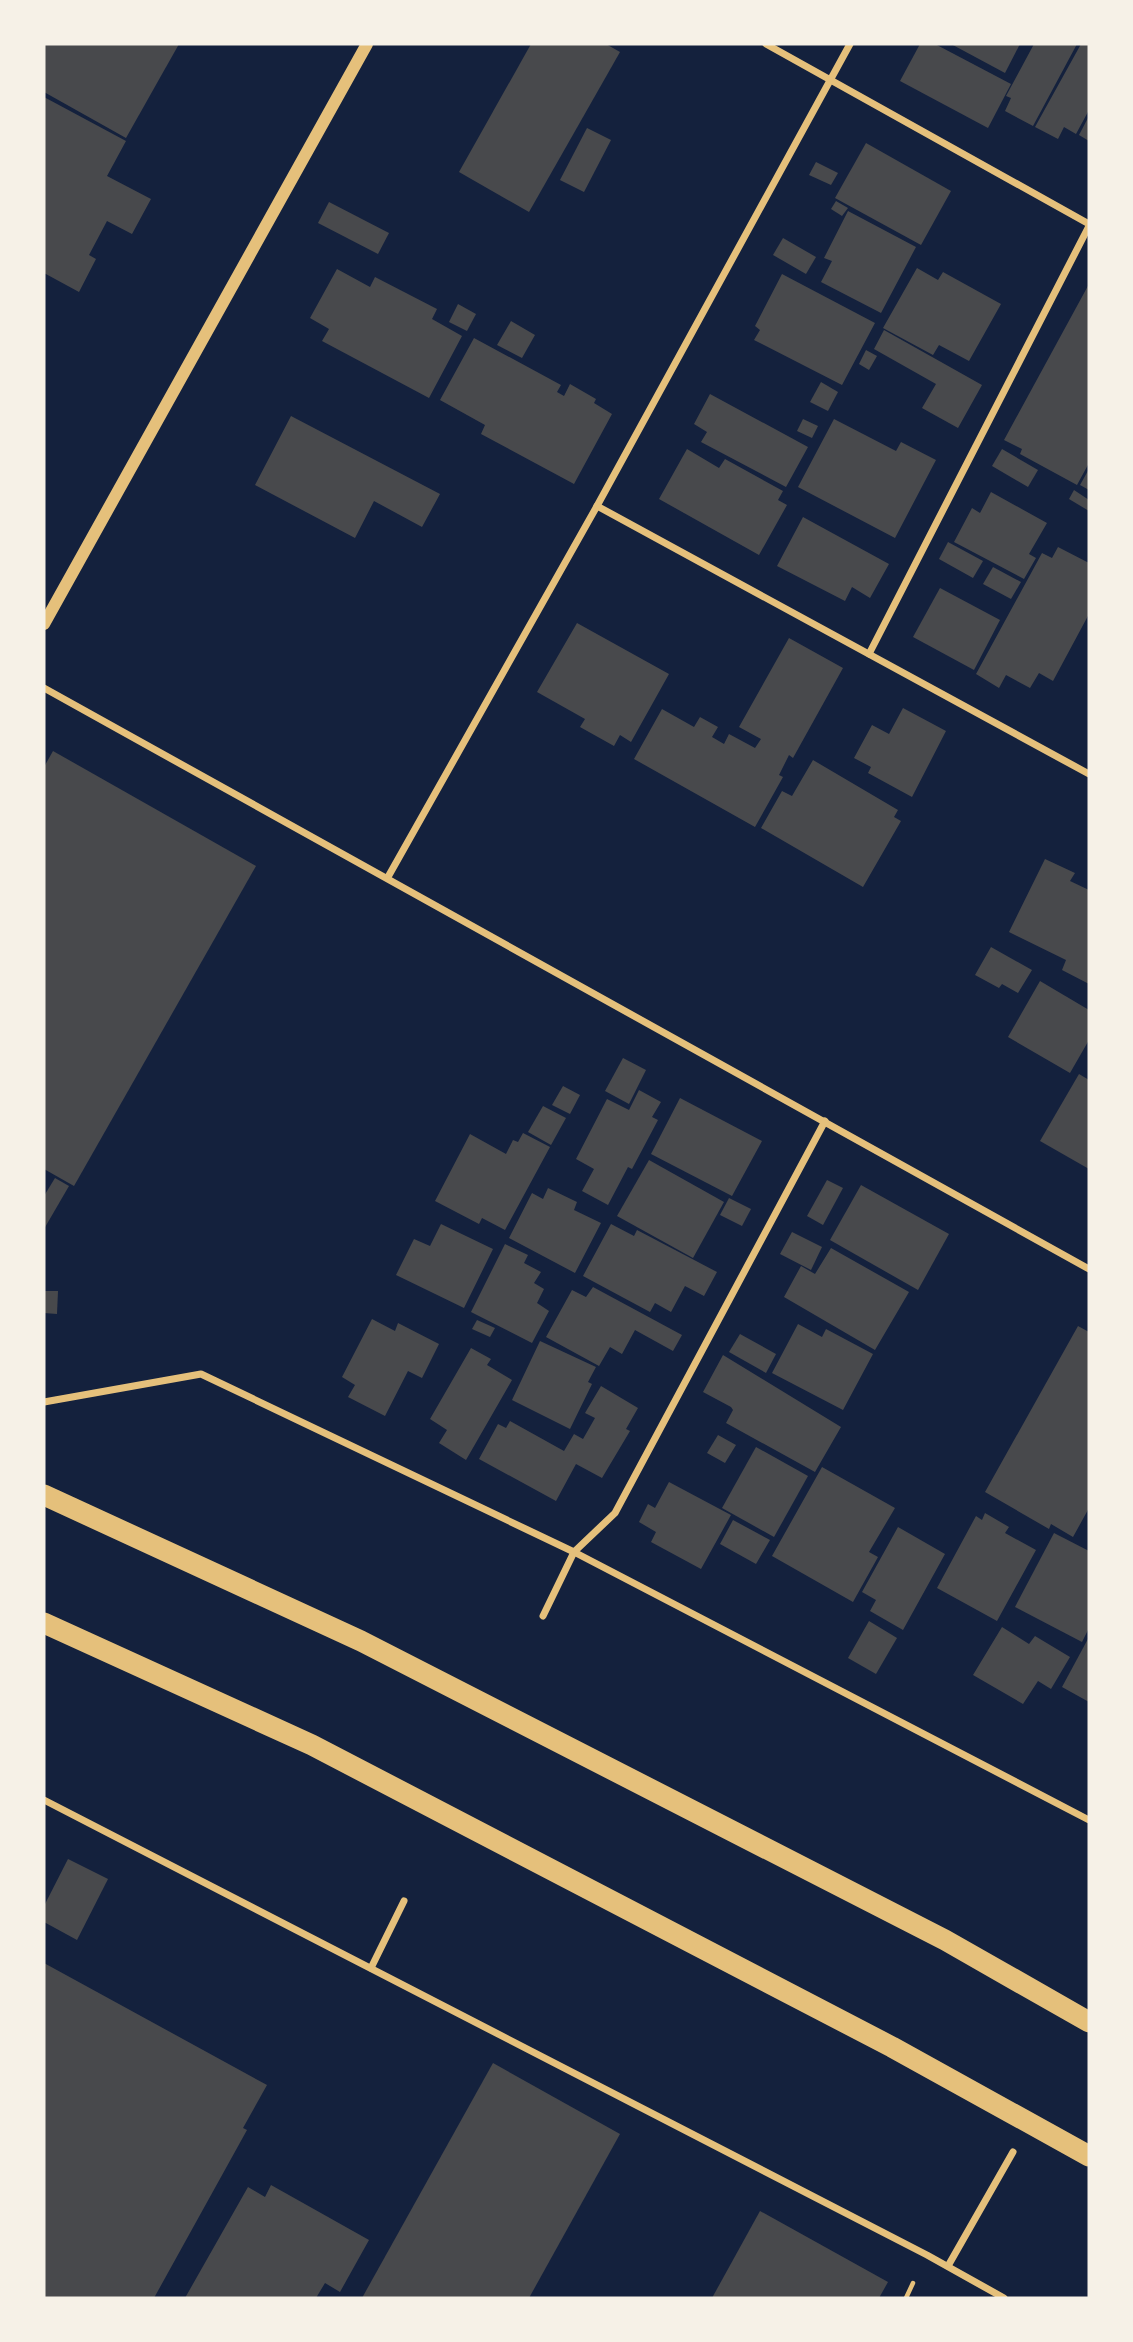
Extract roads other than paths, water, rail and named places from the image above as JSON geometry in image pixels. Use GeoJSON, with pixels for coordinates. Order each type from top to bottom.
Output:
{"type":"FeatureCollection","features":[{"type":"Feature","properties":{"kind":"highway"},"geometry":{"type":"LineString","coordinates":[[44,1495],[361,1641],[945,1940],[1089,2022]]}},
{"type":"Feature","properties":{"kind":"highway"},"geometry":{"type":"LineString","coordinates":[[44,1623],[312,1745],[892,2047],[1089,2156]]}},
{"type":"Feature","properties":{"kind":"street"},"geometry":{"type":"LineString","coordinates":[[44,624],[367,44]]}},
{"type":"Feature","properties":{"kind":"street"},"geometry":{"type":"LineString","coordinates":[[766,44],[1089,225],[869,654]]}},
{"type":"Feature","properties":{"kind":"street"},"geometry":{"type":"LineString","coordinates":[[388,877],[597,506],[850,44]]}},
{"type":"Feature","properties":{"kind":"street"},"geometry":{"type":"LineString","coordinates":[[597,506],[1089,774]]}},
{"type":"Feature","properties":{"kind":"street"},"geometry":{"type":"LineString","coordinates":[[44,688],[1089,1269]]}},
{"type":"Feature","properties":{"kind":"street"},"geometry":{"type":"LineString","coordinates":[[543,1616],[574,1552],[615,1513],[825,1121]]}},
{"type":"Feature","properties":{"kind":"street"},"geometry":{"type":"LineString","coordinates":[[44,1402],[201,1374],[574,1552],[1089,1820]]}},
{"type":"Feature","properties":{"kind":"street"},"geometry":{"type":"LineString","coordinates":[[44,1800],[948,2266],[1003,2298]]}},
{"type":"Feature","properties":{"kind":"street"},"geometry":{"type":"LineString","coordinates":[[371,1968],[404,1900]]}},
{"type":"Feature","properties":{"kind":"street"},"geometry":{"type":"LineString","coordinates":[[948,2266],[1013,2152]]}}]}
